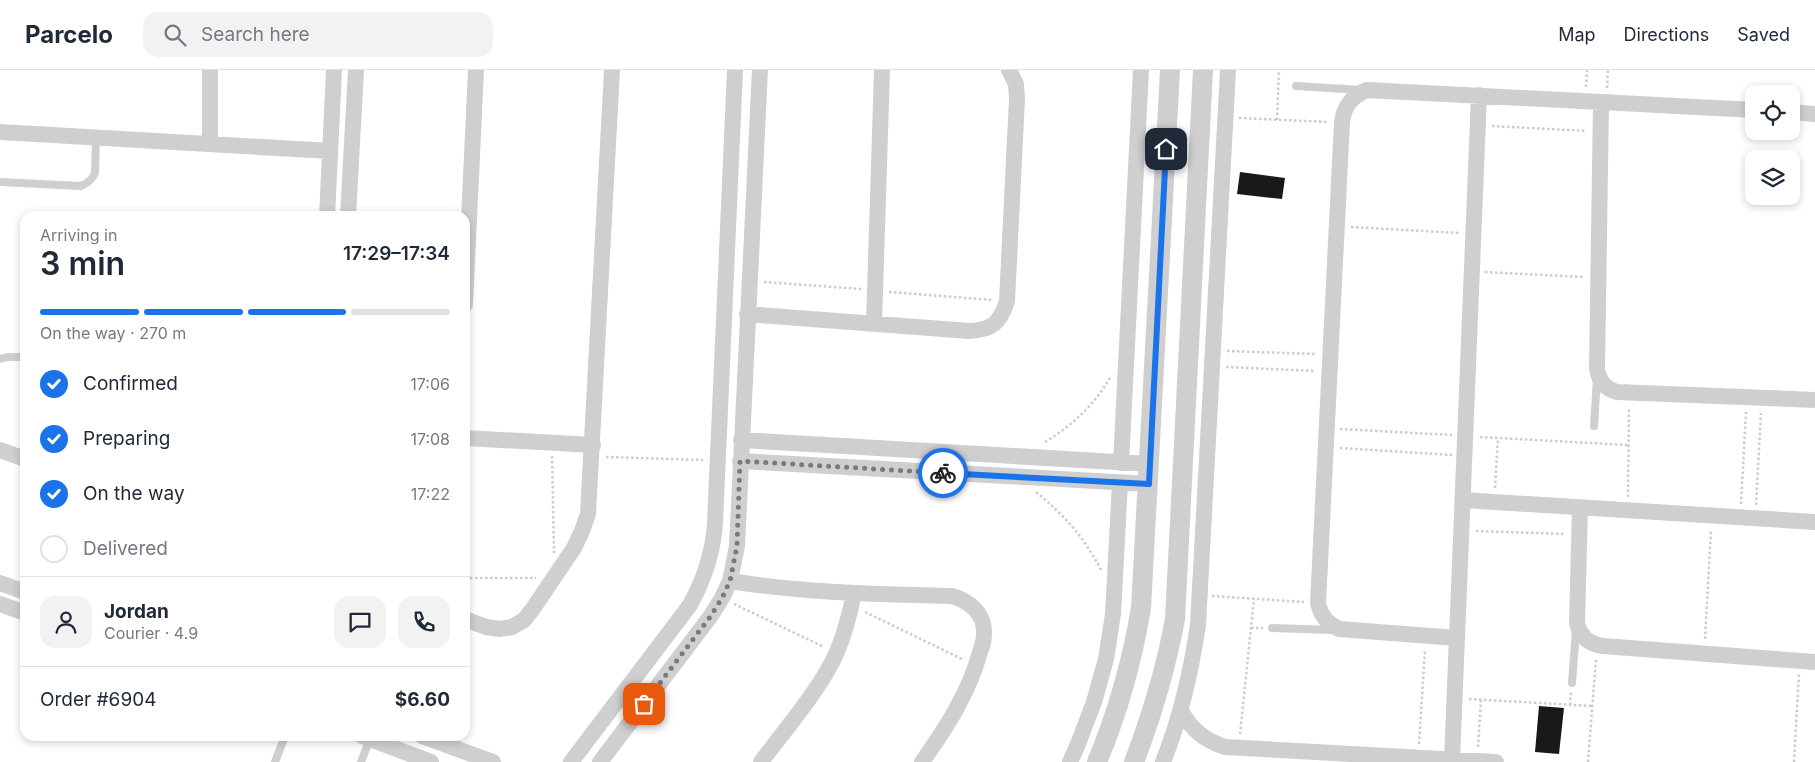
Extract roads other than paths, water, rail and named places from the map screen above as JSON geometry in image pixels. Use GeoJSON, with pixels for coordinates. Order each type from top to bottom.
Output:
{"type":"FeatureCollection","features":[{"type":"Feature","properties":{"kind":"street"},"geometry":{"type":"LineString","coordinates":[[210,70],[210,144]]}},
{"type":"Feature","properties":{"kind":"street"},"geometry":{"type":"LineString","coordinates":[[327,211],[334,70]]}},
{"type":"Feature","properties":{"kind":"street"},"geometry":{"type":"LineString","coordinates":[[348,211],[356,70]]}},
{"type":"Feature","properties":{"kind":"street"},"geometry":{"type":"LineString","coordinates":[[469,211],[476,70]]}},
{"type":"Feature","properties":{"kind":"street"},"geometry":{"type":"LineString","coordinates":[[470,621],[486,627],[500,629],[524,620],[574,548],[585,522],[590,495],[612,70]]}},
{"type":"Feature","properties":{"kind":"street"},"geometry":{"type":"LineString","coordinates":[[571,762],[690,606],[701,586],[708,566],[713,544],[735,70]]}},
{"type":"Feature","properties":{"kind":"street"},"geometry":{"type":"LineString","coordinates":[[600,762],[710,617],[730,581],[737,546],[760,70]]}},
{"type":"Feature","properties":{"kind":"street"},"geometry":{"type":"LineString","coordinates":[[874,324],[882,70]]}},
{"type":"Feature","properties":{"kind":"street"},"geometry":{"type":"LineString","coordinates":[[747,314],[968,331],[982,330],[994,324],[1003,314],[1007,301],[1017,99],[1016,84],[1009,70]]}},
{"type":"Feature","properties":{"kind":"street"},"geometry":{"type":"LineString","coordinates":[[1121,462],[1142,70]]}},
{"type":"Feature","properties":{"kind":"street"},"geometry":{"type":"LineString","coordinates":[[1097,762],[1109,734],[1128,672],[1141,608],[1170,70]]}},
{"type":"Feature","properties":{"kind":"street"},"geometry":{"type":"LineString","coordinates":[[1109,734],[1138,754],[1165,668],[1175,618],[1203,70]]}},
{"type":"Feature","properties":{"kind":"street"},"geometry":{"type":"LineString","coordinates":[[1163,762],[1181,710],[1194,654],[1200,596],[1228,70]]}},
{"type":"Feature","properties":{"kind":"street"},"geometry":{"type":"LineString","coordinates":[[1457,638],[1346,631],[1327,622],[1322,616],[1318,603],[1342,122],[1345,108],[1354,97],[1367,90],[1745,110]]}},
{"type":"Feature","properties":{"kind":"street"},"geometry":{"type":"LineString","coordinates":[[1452,760],[1479,95]]}},
{"type":"Feature","properties":{"kind":"street"},"geometry":{"type":"LineString","coordinates":[[1604,102],[1600,132],[1597,369],[1600,380],[1607,388],[1617,392],[1815,400]]}},
{"type":"Feature","properties":{"kind":"street"},"geometry":{"type":"LineString","coordinates":[[1800,113],[1815,114]]}},
{"type":"Feature","properties":{"kind":"street"},"geometry":{"type":"LineString","coordinates":[[0,132],[330,151]]}},
{"type":"Feature","properties":{"kind":"street"},"geometry":{"type":"LineString","coordinates":[[721,374],[744,375]]}},
{"type":"Feature","properties":{"kind":"street"},"geometry":{"type":"LineString","coordinates":[[470,438],[552,443],[592,451]]}},
{"type":"Feature","properties":{"kind":"street"},"geometry":{"type":"LineString","coordinates":[[741,440],[1150,464]]}},
{"type":"Feature","properties":{"kind":"street"},"geometry":{"type":"LineString","coordinates":[[0,450],[20,457]]}},
{"type":"Feature","properties":{"kind":"street"},"geometry":{"type":"LineString","coordinates":[[740,461],[1149,484]]}},
{"type":"Feature","properties":{"kind":"street"},"geometry":{"type":"LineString","coordinates":[[1070,762],[1094,702],[1106,659],[1113,614],[1120,483]]}},
{"type":"Feature","properties":{"kind":"street"},"geometry":{"type":"LineString","coordinates":[[1462,500],[1815,522]]}},
{"type":"Feature","properties":{"kind":"street"},"geometry":{"type":"LineString","coordinates":[[1580,508],[1576,623],[1586,639],[1597,645],[1808,662]]}},
{"type":"Feature","properties":{"kind":"street"},"geometry":{"type":"LineString","coordinates":[[730,581],[853,599],[952,596],[965,600],[975,608],[982,620],[984,634],[976,666],[951,719],[922,762]]}},
{"type":"Feature","properties":{"kind":"street"},"geometry":{"type":"LineString","coordinates":[[0,583],[20,590]]}},
{"type":"Feature","properties":{"kind":"street"},"geometry":{"type":"LineString","coordinates":[[761,762],[822,680],[837,653],[848,624],[853,599]]}},
{"type":"Feature","properties":{"kind":"street"},"geometry":{"type":"LineString","coordinates":[[0,604],[20,611]]}},
{"type":"Feature","properties":{"kind":"street"},"geometry":{"type":"LineString","coordinates":[[1181,710],[1188,723],[1205,738],[1225,748],[1496,762]]}},
{"type":"Feature","properties":{"kind":"street"},"geometry":{"type":"LineString","coordinates":[[374,741],[431,762]]}},
{"type":"Feature","properties":{"kind":"street"},"geometry":{"type":"LineString","coordinates":[[436,741],[493,762]]}},
{"type":"Feature","properties":{"kind":"lane"},"geometry":{"type":"LineString","coordinates":[[1296,86],[1367,90]]}},
{"type":"Feature","properties":{"kind":"lane"},"geometry":{"type":"LineString","coordinates":[[0,182],[81,186],[86,184],[90,182],[95,173],[96,138]]}},
{"type":"Feature","properties":{"kind":"lane"},"geometry":{"type":"LineString","coordinates":[[0,359],[7,356],[20,357]]}},
{"type":"Feature","properties":{"kind":"lane"},"geometry":{"type":"LineString","coordinates":[[1594,426],[1597,369]]}},
{"type":"Feature","properties":{"kind":"lane"},"geometry":{"type":"LineString","coordinates":[[1572,683],[1576,623]]}},
{"type":"Feature","properties":{"kind":"lane"},"geometry":{"type":"LineString","coordinates":[[1272,628],[1346,631]]}},
{"type":"Feature","properties":{"kind":"lane"},"geometry":{"type":"LineString","coordinates":[[275,762],[283,741]]}},
{"type":"Feature","properties":{"kind":"lane"},"geometry":{"type":"LineString","coordinates":[[361,762],[365,741]]}}]}
